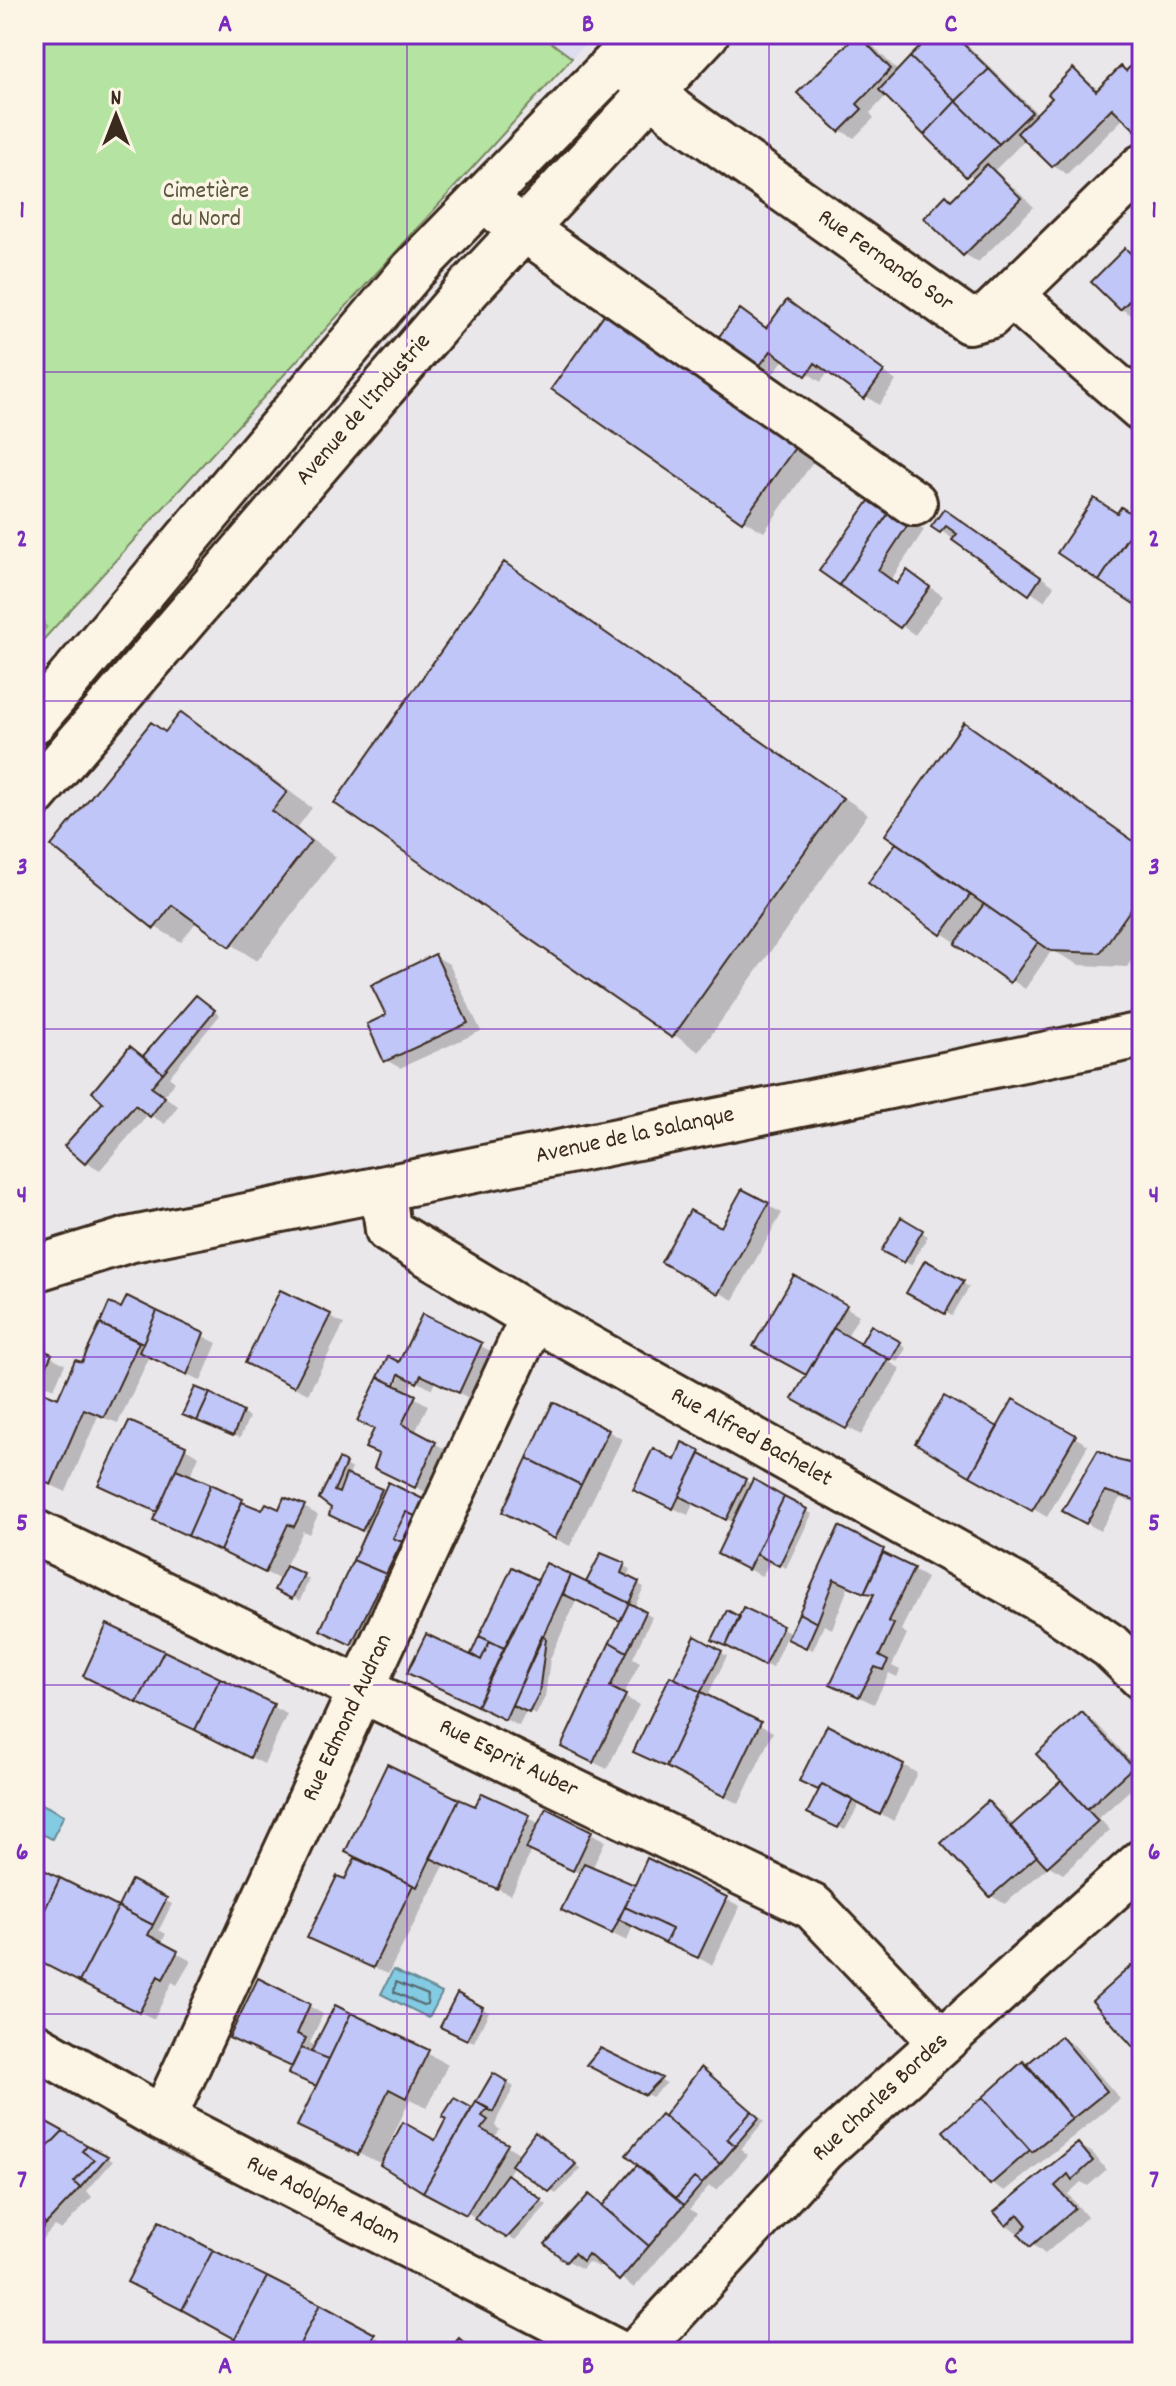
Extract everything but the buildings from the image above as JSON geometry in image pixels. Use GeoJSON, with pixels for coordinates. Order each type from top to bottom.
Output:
{"type":"FeatureCollection","features":[{"type":"Feature","properties":{"kind":"street"},"geometry":{"type":"LineString","coordinates":[[34,721],[413,270],[618,60],[653,34]]}},
{"type":"Feature","properties":{"kind":"street","name":"Avenue de l'Industrie"},"geometry":{"type":"LineString","coordinates":[[34,795],[469,288],[706,34]]}},
{"type":"Feature","properties":{"kind":"street"},"geometry":{"type":"LineString","coordinates":[[618,60],[653,90]]}},
{"type":"Feature","properties":{"kind":"street","name":"Rue Fernando Sor"},"geometry":{"type":"LineString","coordinates":[[653,90],[674,112],[969,321],[989,316],[1142,167]]}},
{"type":"Feature","properties":{"kind":"street"},"geometry":{"type":"LineString","coordinates":[[482,198],[523,230],[914,503]]}},
{"type":"Feature","properties":{"kind":"street"},"geometry":{"type":"LineString","coordinates":[[1011,295],[1142,409]]}},
{"type":"Feature","properties":{"kind":"street"},"geometry":{"type":"LineString","coordinates":[[294,411],[334,446]]}},
{"type":"Feature","properties":{"kind":"street","name":"Avenue de la Salanque"},"geometry":{"type":"LineString","coordinates":[[34,1269],[128,1240],[383,1190],[714,1119],[1142,1035]]}},
{"type":"Feature","properties":{"kind":"street","name":"Rue Alfred Bachelet"},"geometry":{"type":"LineString","coordinates":[[383,1190],[388,1230],[533,1317],[1050,1605],[1110,1646],[1142,1677]]}},
{"type":"Feature","properties":{"kind":"street","name":"Avenue de la Salanque"},"geometry":{"type":"LineString","coordinates":[[34,1248],[128,1240]]}},
{"type":"Feature","properties":{"kind":"street","name":"Rue Edmond Audran"},"geometry":{"type":"LineString","coordinates":[[163,2119],[533,1317]]}},
{"type":"Feature","properties":{"kind":"street","name":"Rue Esprit Auber"},"geometry":{"type":"LineString","coordinates":[[34,1532],[813,1907],[942,2042]]}},
{"type":"Feature","properties":{"kind":"street","name":"Rue Charles Bordes"},"geometry":{"type":"LineString","coordinates":[[637,2352],[822,2150],[1142,1862]]}},
{"type":"Feature","properties":{"kind":"street","name":"Rue Adolphe Adam"},"geometry":{"type":"LineString","coordinates":[[34,2045],[163,2119],[616,2352]]}},
{"type":"Feature","properties":{"kind":"shaded area"},"geometry":{"type":"Polygon","coordinates":[[[540,34],[595,34],[572,58],[540,34]]]}},
{"type":"Feature","properties":{"kind":"green space","name":"Cimetière du Nord"},"geometry":{"type":"Polygon","coordinates":[[[34,34],[540,34],[572,58],[34,650],[34,34]]]}},
{"type":"Feature","properties":{"kind":"water"},"geometry":{"type":"Polygon","coordinates":[[[34,1800],[64,1815],[52,1839],[34,1830],[34,1800]]]}},
{"type":"Feature","properties":{"kind":"water"},"geometry":{"type":"Polygon","coordinates":[[[393,1970],[442,1993],[429,2018],[381,1994],[393,1970]]]}}]}
